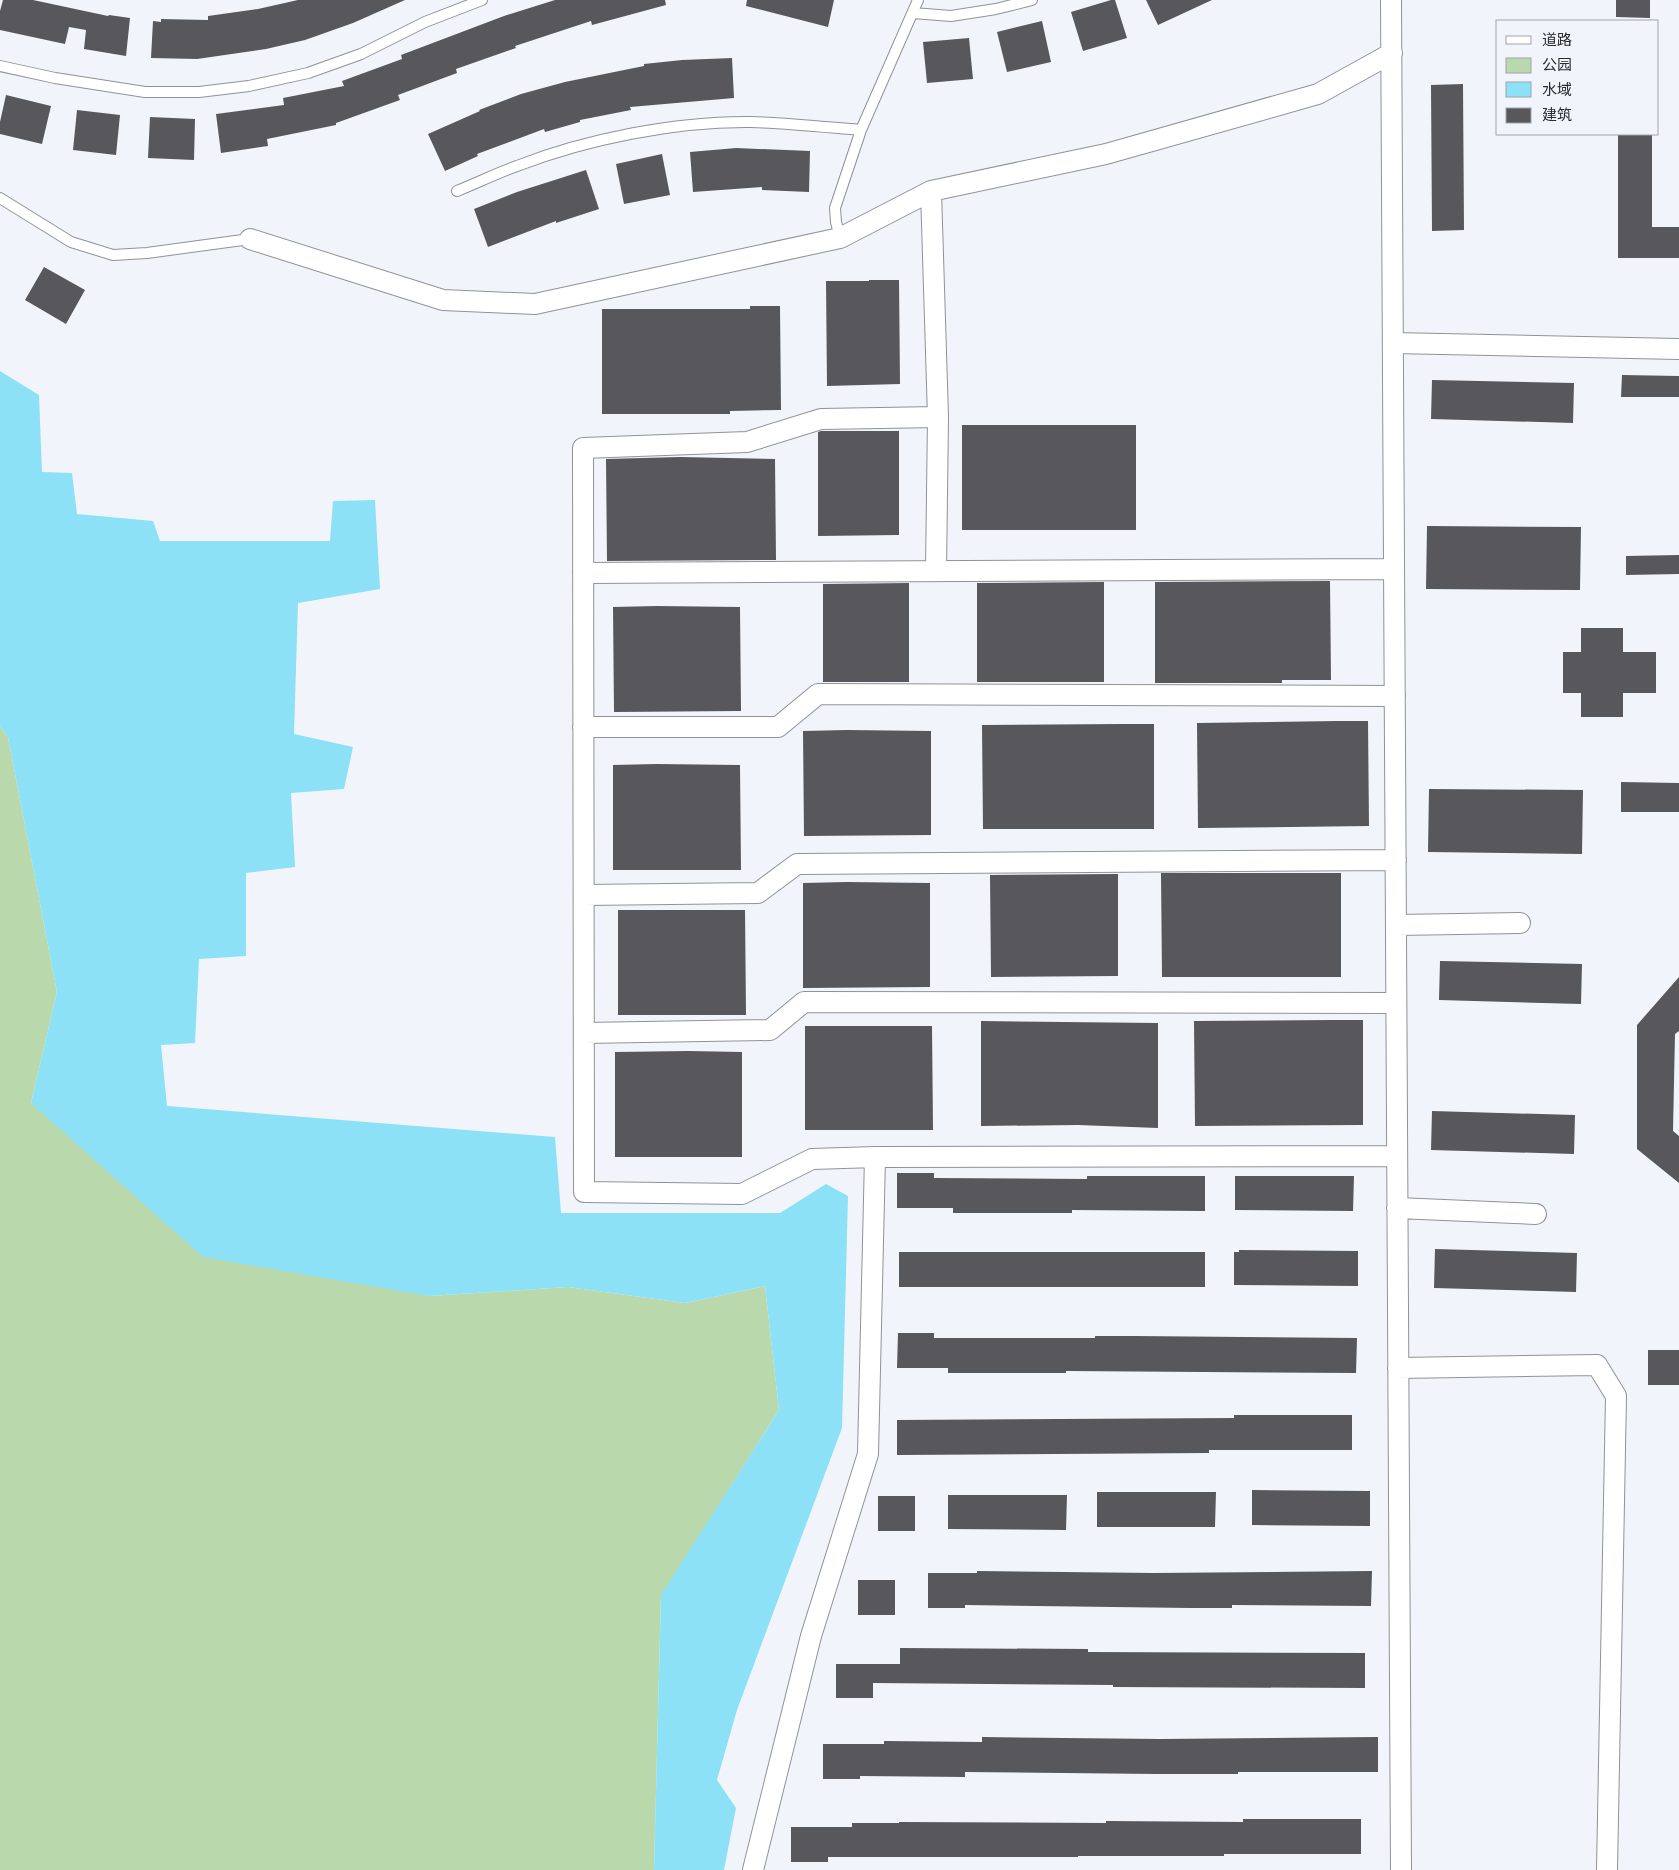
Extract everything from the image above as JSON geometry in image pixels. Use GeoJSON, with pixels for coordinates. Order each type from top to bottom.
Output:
{"type":"FeatureCollection","features":[{"type":"Feature","properties":{"kind":"street"},"geometry":{"type":"LineString","coordinates":[[1391,0],[1400,1870]]}},
{"type":"Feature","properties":{"kind":"street"},"geometry":{"type":"LineString","coordinates":[[250,239],[443,300],[535,304],[840,238],[931,191],[1106,154],[1318,94],[1392,53]]}},
{"type":"Feature","properties":{"kind":"street"},"geometry":{"type":"LineString","coordinates":[[931,191],[938,417],[936,571]]}},
{"type":"Feature","properties":{"kind":"street"},"geometry":{"type":"LineString","coordinates":[[1393,343],[1679,349]]}},
{"type":"Feature","properties":{"kind":"street"},"geometry":{"type":"LineString","coordinates":[[938,417],[820,419],[746,442],[583,448],[584,1192],[742,1194],[812,1159],[875,1157],[1397,1156]]}},
{"type":"Feature","properties":{"kind":"street"},"geometry":{"type":"LineString","coordinates":[[583,573],[1394,569]]}},
{"type":"Feature","properties":{"kind":"street"},"geometry":{"type":"LineString","coordinates":[[583,727],[778,727],[818,694],[1395,696]]}},
{"type":"Feature","properties":{"kind":"street"},"geometry":{"type":"LineString","coordinates":[[584,895],[758,893],[797,864],[1396,860]]}},
{"type":"Feature","properties":{"kind":"street"},"geometry":{"type":"LineString","coordinates":[[1396,926],[1520,923]]}},
{"type":"Feature","properties":{"kind":"street"},"geometry":{"type":"LineString","coordinates":[[584,1033],[770,1030],[804,1002],[1396,1003]]}},
{"type":"Feature","properties":{"kind":"street"},"geometry":{"type":"LineString","coordinates":[[753,1870],[811,1636],[868,1454],[875,1157]]}},
{"type":"Feature","properties":{"kind":"street"},"geometry":{"type":"LineString","coordinates":[[1397,1208],[1536,1214]]}},
{"type":"Feature","properties":{"kind":"street"},"geometry":{"type":"LineString","coordinates":[[1398,1368],[1597,1365],[1616,1396],[1607,1870]]}},
{"type":"Feature","properties":{"kind":"lane"},"geometry":{"type":"LineString","coordinates":[[0,66],[55,78],[145,92],[199,92],[249,86],[308,72],[362,54],[425,22],[482,0]]}},
{"type":"Feature","properties":{"kind":"lane"},"geometry":{"type":"LineString","coordinates":[[840,238],[835,208],[861,130],[918,0]]}},
{"type":"Feature","properties":{"kind":"lane"},"geometry":{"type":"LineString","coordinates":[[913,13],[951,16],[996,9],[1032,0]]}},
{"type":"Feature","properties":{"kind":"lane"},"geometry":{"type":"LineString","coordinates":[[457,191],[517,166],[570,148],[634,134],[693,125],[751,122],[861,130]]}},
{"type":"Feature","properties":{"kind":"lane"},"geometry":{"type":"LineString","coordinates":[[0,198],[71,242],[113,255],[146,253],[250,239]]}},
{"type":"Feature","properties":{"kind":"green space"},"geometry":{"type":"Polygon","coordinates":[[[0,726],[8,737],[57,992],[31,1103],[429,1296],[568,1287],[685,1303],[765,1286],[779,1410],[661,1596],[654,1870],[0,1870],[0,726]]]}},
{"type":"Feature","properties":{"kind":"water"},"geometry":{"type":"Polygon","coordinates":[[[0,371],[39,395],[42,472],[72,473],[77,514],[153,521],[160,541],[330,541],[333,501],[375,500],[380,589],[298,603],[294,734],[353,747],[344,789],[291,793],[295,867],[246,873],[246,956],[199,959],[195,1043],[161,1045],[167,1106],[555,1137],[561,1213],[780,1213],[826,1184],[848,1196],[842,1428],[737,1710],[717,1780],[736,1808],[724,1870],[654,1870],[661,1595],[779,1410],[765,1286],[685,1303],[568,1287],[429,1296],[203,1257],[31,1103],[57,992],[8,737],[0,726],[0,371]]]}},
{"type":"Feature","properties":{"kind":"building"},"geometry":{"type":"Polygon","coordinates":[[[3,0],[33,0],[108,16],[130,18],[126,56],[84,49],[86,30],[69,27],[65,44],[0,30],[0,11],[3,0]]]}},
{"type":"Feature","properties":{"kind":"building"},"geometry":{"type":"Polygon","coordinates":[[[298,0],[405,0],[353,23],[305,40],[266,49],[197,59],[151,58],[153,21],[161,22],[161,19],[208,20],[208,16],[258,9],[298,0]]]}},
{"type":"Feature","properties":{"kind":"building"},"geometry":{"type":"Polygon","coordinates":[[[555,0],[665,0],[666,5],[592,25],[591,21],[515,46],[516,48],[456,69],[457,73],[398,95],[400,100],[336,123],[336,125],[267,139],[268,146],[221,153],[216,114],[284,105],[283,98],[344,86],[342,81],[402,59],[401,55],[504,16],[555,0]]]}},
{"type":"Feature","properties":{"kind":"building"},"geometry":{"type":"Polygon","coordinates":[[[747,0],[834,0],[828,27],[746,6],[747,0]]]}},
{"type":"Feature","properties":{"kind":"building"},"geometry":{"type":"Polygon","coordinates":[[[1115,0],[1127,38],[1083,51],[1071,12],[1115,0]]]}},
{"type":"Feature","properties":{"kind":"building"},"geometry":{"type":"Polygon","coordinates":[[[1146,0],[1212,0],[1158,25],[1146,0]]]}},
{"type":"Feature","properties":{"kind":"building"},"geometry":{"type":"Polygon","coordinates":[[[1616,0],[1650,0],[1650,18],[1616,17],[1616,0]]]}},
{"type":"Feature","properties":{"kind":"building"},"geometry":{"type":"Polygon","coordinates":[[[1042,21],[1051,62],[1007,72],[997,32],[1042,21]]]}},
{"type":"Feature","properties":{"kind":"building"},"geometry":{"type":"Polygon","coordinates":[[[969,38],[973,79],[927,83],[923,42],[969,38]]]}},
{"type":"Feature","properties":{"kind":"building"},"geometry":{"type":"Polygon","coordinates":[[[732,58],[734,98],[630,107],[631,110],[580,120],[580,122],[545,132],[544,129],[477,154],[478,156],[445,171],[428,134],[479,110],[521,94],[565,82],[644,66],[644,64],[732,58]]]}},
{"type":"Feature","properties":{"kind":"building"},"geometry":{"type":"Polygon","coordinates":[[[1463,84],[1464,230],[1432,231],[1431,85],[1463,84]]]}},
{"type":"Feature","properties":{"kind":"building"},"geometry":{"type":"Polygon","coordinates":[[[6,95],[51,106],[42,144],[0,134],[0,122],[6,95]]]}},
{"type":"Feature","properties":{"kind":"building"},"geometry":{"type":"Polygon","coordinates":[[[77,110],[120,115],[116,155],[73,150],[77,110]]]}},
{"type":"Feature","properties":{"kind":"building"},"geometry":{"type":"Polygon","coordinates":[[[150,117],[195,119],[194,160],[148,158],[150,117]]]}},
{"type":"Feature","properties":{"kind":"building"},"geometry":{"type":"Polygon","coordinates":[[[1618,135],[1652,135],[1652,227],[1679,227],[1679,258],[1618,258],[1618,135]]]}},
{"type":"Feature","properties":{"kind":"building"},"geometry":{"type":"Polygon","coordinates":[[[736,148],[810,151],[809,192],[762,190],[762,187],[693,192],[690,152],[736,148]]]}},
{"type":"Feature","properties":{"kind":"building"},"geometry":{"type":"Polygon","coordinates":[[[662,154],[670,195],[624,204],[616,164],[662,154]]]}},
{"type":"Feature","properties":{"kind":"building"},"geometry":{"type":"Polygon","coordinates":[[[586,170],[599,209],[556,223],[556,221],[488,247],[474,209],[517,192],[586,170]]]}},
{"type":"Feature","properties":{"kind":"building"},"geometry":{"type":"Polygon","coordinates":[[[44,267],[85,290],[66,324],[25,300],[44,267]]]}},
{"type":"Feature","properties":{"kind":"building"},"geometry":{"type":"Polygon","coordinates":[[[899,280],[900,384],[827,386],[826,281],[899,280]]]}},
{"type":"Feature","properties":{"kind":"building"},"geometry":{"type":"Polygon","coordinates":[[[750,306],[780,306],[781,410],[730,411],[730,414],[602,414],[602,309],[750,309],[750,306]]]}},
{"type":"Feature","properties":{"kind":"building"},"geometry":{"type":"Polygon","coordinates":[[[1622,375],[1679,376],[1679,397],[1621,397],[1622,375]]]}},
{"type":"Feature","properties":{"kind":"building"},"geometry":{"type":"Polygon","coordinates":[[[1432,380],[1574,383],[1573,423],[1431,419],[1432,380]]]}},
{"type":"Feature","properties":{"kind":"building"},"geometry":{"type":"Polygon","coordinates":[[[962,425],[1136,425],[1136,530],[962,530],[962,425]]]}},
{"type":"Feature","properties":{"kind":"building"},"geometry":{"type":"Polygon","coordinates":[[[899,431],[899,535],[818,536],[818,432],[899,431]]]}},
{"type":"Feature","properties":{"kind":"building"},"geometry":{"type":"Polygon","coordinates":[[[680,457],[775,459],[776,560],[607,561],[606,459],[680,457]]]}},
{"type":"Feature","properties":{"kind":"building"},"geometry":{"type":"Polygon","coordinates":[[[1427,526],[1581,527],[1580,590],[1426,589],[1427,526]]]}},
{"type":"Feature","properties":{"kind":"building"},"geometry":{"type":"Polygon","coordinates":[[[1679,555],[1679,574],[1626,575],[1626,556],[1679,555]]]}},
{"type":"Feature","properties":{"kind":"building"},"geometry":{"type":"Polygon","coordinates":[[[1330,581],[1331,680],[1282,680],[1282,683],[1155,683],[1155,582],[1330,581]]]}},
{"type":"Feature","properties":{"kind":"building"},"geometry":{"type":"Polygon","coordinates":[[[1104,582],[1104,682],[977,682],[977,583],[1104,582]]]}},
{"type":"Feature","properties":{"kind":"building"},"geometry":{"type":"Polygon","coordinates":[[[909,583],[909,682],[823,682],[823,584],[909,583]]]}},
{"type":"Feature","properties":{"kind":"building"},"geometry":{"type":"Polygon","coordinates":[[[613,607],[740,607],[741,711],[614,712],[613,607]]]}},
{"type":"Feature","properties":{"kind":"building"},"geometry":{"type":"Polygon","coordinates":[[[1581,628],[1623,628],[1623,652],[1656,652],[1656,693],[1623,693],[1623,717],[1581,717],[1581,693],[1563,693],[1563,652],[1581,652],[1581,628]]]}},
{"type":"Feature","properties":{"kind":"building"},"geometry":{"type":"Polygon","coordinates":[[[1368,721],[1369,826],[1198,828],[1197,723],[1368,721]]]}},
{"type":"Feature","properties":{"kind":"building"},"geometry":{"type":"Polygon","coordinates":[[[1154,724],[1154,829],[983,829],[982,725],[1154,724]]]}},
{"type":"Feature","properties":{"kind":"building"},"geometry":{"type":"Polygon","coordinates":[[[803,731],[931,731],[931,835],[804,836],[803,731]]]}},
{"type":"Feature","properties":{"kind":"building"},"geometry":{"type":"Polygon","coordinates":[[[613,765],[740,765],[741,870],[613,870],[613,765]]]}},
{"type":"Feature","properties":{"kind":"building"},"geometry":{"type":"Polygon","coordinates":[[[1621,782],[1679,783],[1679,812],[1621,812],[1621,782]]]}},
{"type":"Feature","properties":{"kind":"building"},"geometry":{"type":"Polygon","coordinates":[[[1429,789],[1583,790],[1582,854],[1428,852],[1429,789]]]}},
{"type":"Feature","properties":{"kind":"building"},"geometry":{"type":"Polygon","coordinates":[[[1161,873],[1341,873],[1341,977],[1162,977],[1161,873]]]}},
{"type":"Feature","properties":{"kind":"building"},"geometry":{"type":"Polygon","coordinates":[[[1118,874],[1118,976],[991,977],[990,875],[1118,874]]]}},
{"type":"Feature","properties":{"kind":"building"},"geometry":{"type":"Polygon","coordinates":[[[803,883],[930,883],[930,987],[803,988],[803,883]]]}},
{"type":"Feature","properties":{"kind":"building"},"geometry":{"type":"Polygon","coordinates":[[[618,910],[745,910],[746,1015],[618,1015],[618,910]]]}},
{"type":"Feature","properties":{"kind":"building"},"geometry":{"type":"Polygon","coordinates":[[[1440,961],[1582,964],[1581,1004],[1439,1000],[1440,961]]]}},
{"type":"Feature","properties":{"kind":"building"},"geometry":{"type":"Polygon","coordinates":[[[1679,977],[1679,1031],[1675,1034],[1673,1131],[1679,1136],[1679,1183],[1637,1149],[1637,1025],[1679,977]]]}},
{"type":"Feature","properties":{"kind":"building"},"geometry":{"type":"Polygon","coordinates":[[[1363,1020],[1363,1125],[1195,1126],[1194,1021],[1363,1020]]]}},
{"type":"Feature","properties":{"kind":"building"},"geometry":{"type":"Polygon","coordinates":[[[981,1021],[1158,1023],[1158,1128],[1078,1125],[981,1126],[981,1021]]]}},
{"type":"Feature","properties":{"kind":"building"},"geometry":{"type":"Polygon","coordinates":[[[805,1026],[932,1026],[933,1130],[805,1130],[805,1026]]]}},
{"type":"Feature","properties":{"kind":"building"},"geometry":{"type":"Polygon","coordinates":[[[615,1052],[742,1052],[742,1157],[615,1157],[615,1052]]]}},
{"type":"Feature","properties":{"kind":"building"},"geometry":{"type":"Polygon","coordinates":[[[1432,1111],[1575,1115],[1574,1154],[1431,1150],[1432,1111]]]}},
{"type":"Feature","properties":{"kind":"building"},"geometry":{"type":"Polygon","coordinates":[[[897,1173],[934,1173],[934,1178],[1087,1179],[1087,1176],[1205,1176],[1205,1211],[1072,1210],[1072,1213],[953,1213],[953,1208],[897,1208],[897,1173]]]}},
{"type":"Feature","properties":{"kind":"building"},"geometry":{"type":"Polygon","coordinates":[[[1235,1176],[1354,1176],[1353,1211],[1235,1210],[1235,1176]]]}},
{"type":"Feature","properties":{"kind":"building"},"geometry":{"type":"Polygon","coordinates":[[[1435,1249],[1577,1253],[1576,1292],[1434,1288],[1435,1249]]]}},
{"type":"Feature","properties":{"kind":"building"},"geometry":{"type":"Polygon","coordinates":[[[1239,1250],[1358,1251],[1358,1286],[1234,1285],[1234,1252],[1239,1252],[1239,1250]]]}},
{"type":"Feature","properties":{"kind":"building"},"geometry":{"type":"Polygon","coordinates":[[[899,1252],[1205,1252],[1205,1287],[899,1287],[899,1252]]]}},
{"type":"Feature","properties":{"kind":"building"},"geometry":{"type":"Polygon","coordinates":[[[898,1333],[934,1333],[934,1338],[1095,1338],[1095,1336],[1135,1336],[1357,1338],[1356,1373],[1066,1371],[1066,1373],[948,1373],[948,1368],[897,1368],[898,1333]]]}},
{"type":"Feature","properties":{"kind":"building"},"geometry":{"type":"Polygon","coordinates":[[[1648,1350],[1679,1350],[1679,1385],[1648,1385],[1648,1350]]]}},
{"type":"Feature","properties":{"kind":"building"},"geometry":{"type":"Polygon","coordinates":[[[1234,1415],[1352,1415],[1352,1450],[1209,1450],[1209,1453],[897,1455],[897,1420],[1234,1418],[1234,1415]]]}},
{"type":"Feature","properties":{"kind":"building"},"geometry":{"type":"Polygon","coordinates":[[[1252,1490],[1370,1491],[1370,1526],[1252,1525],[1252,1490]]]}},
{"type":"Feature","properties":{"kind":"building"},"geometry":{"type":"Polygon","coordinates":[[[1097,1492],[1216,1492],[1215,1527],[1097,1527],[1097,1492]]]}},
{"type":"Feature","properties":{"kind":"building"},"geometry":{"type":"Polygon","coordinates":[[[948,1495],[1067,1495],[1066,1530],[948,1529],[948,1495]]]}},
{"type":"Feature","properties":{"kind":"building"},"geometry":{"type":"Polygon","coordinates":[[[878,1496],[915,1496],[915,1531],[878,1531],[878,1496]]]}},
{"type":"Feature","properties":{"kind":"building"},"geometry":{"type":"Polygon","coordinates":[[[977,1571],[1154,1573],[1372,1571],[1371,1606],[1232,1605],[1232,1608],[1190,1608],[965,1605],[965,1608],[928,1608],[928,1573],[977,1573],[977,1571]]]}},
{"type":"Feature","properties":{"kind":"building"},"geometry":{"type":"Polygon","coordinates":[[[858,1580],[895,1580],[895,1615],[858,1615],[858,1580]]]}},
{"type":"Feature","properties":{"kind":"building"},"geometry":{"type":"Polygon","coordinates":[[[900,1648],[1088,1649],[1088,1652],[1365,1653],[1365,1688],[1113,1687],[1113,1685],[873,1683],[873,1698],[836,1698],[836,1664],[900,1664],[900,1648]]]}},
{"type":"Feature","properties":{"kind":"building"},"geometry":{"type":"Polygon","coordinates":[[[982,1737],[1160,1739],[1378,1737],[1378,1772],[1156,1774],[965,1772],[965,1777],[860,1776],[860,1779],[823,1779],[823,1744],[884,1744],[884,1741],[982,1742],[982,1737]]]}},
{"type":"Feature","properties":{"kind":"building"},"geometry":{"type":"Polygon","coordinates":[[[1243,1819],[1361,1819],[1361,1854],[828,1857],[828,1862],[791,1862],[791,1827],[852,1827],[852,1823],[899,1822],[1243,1822],[1243,1819]]]}}]}
